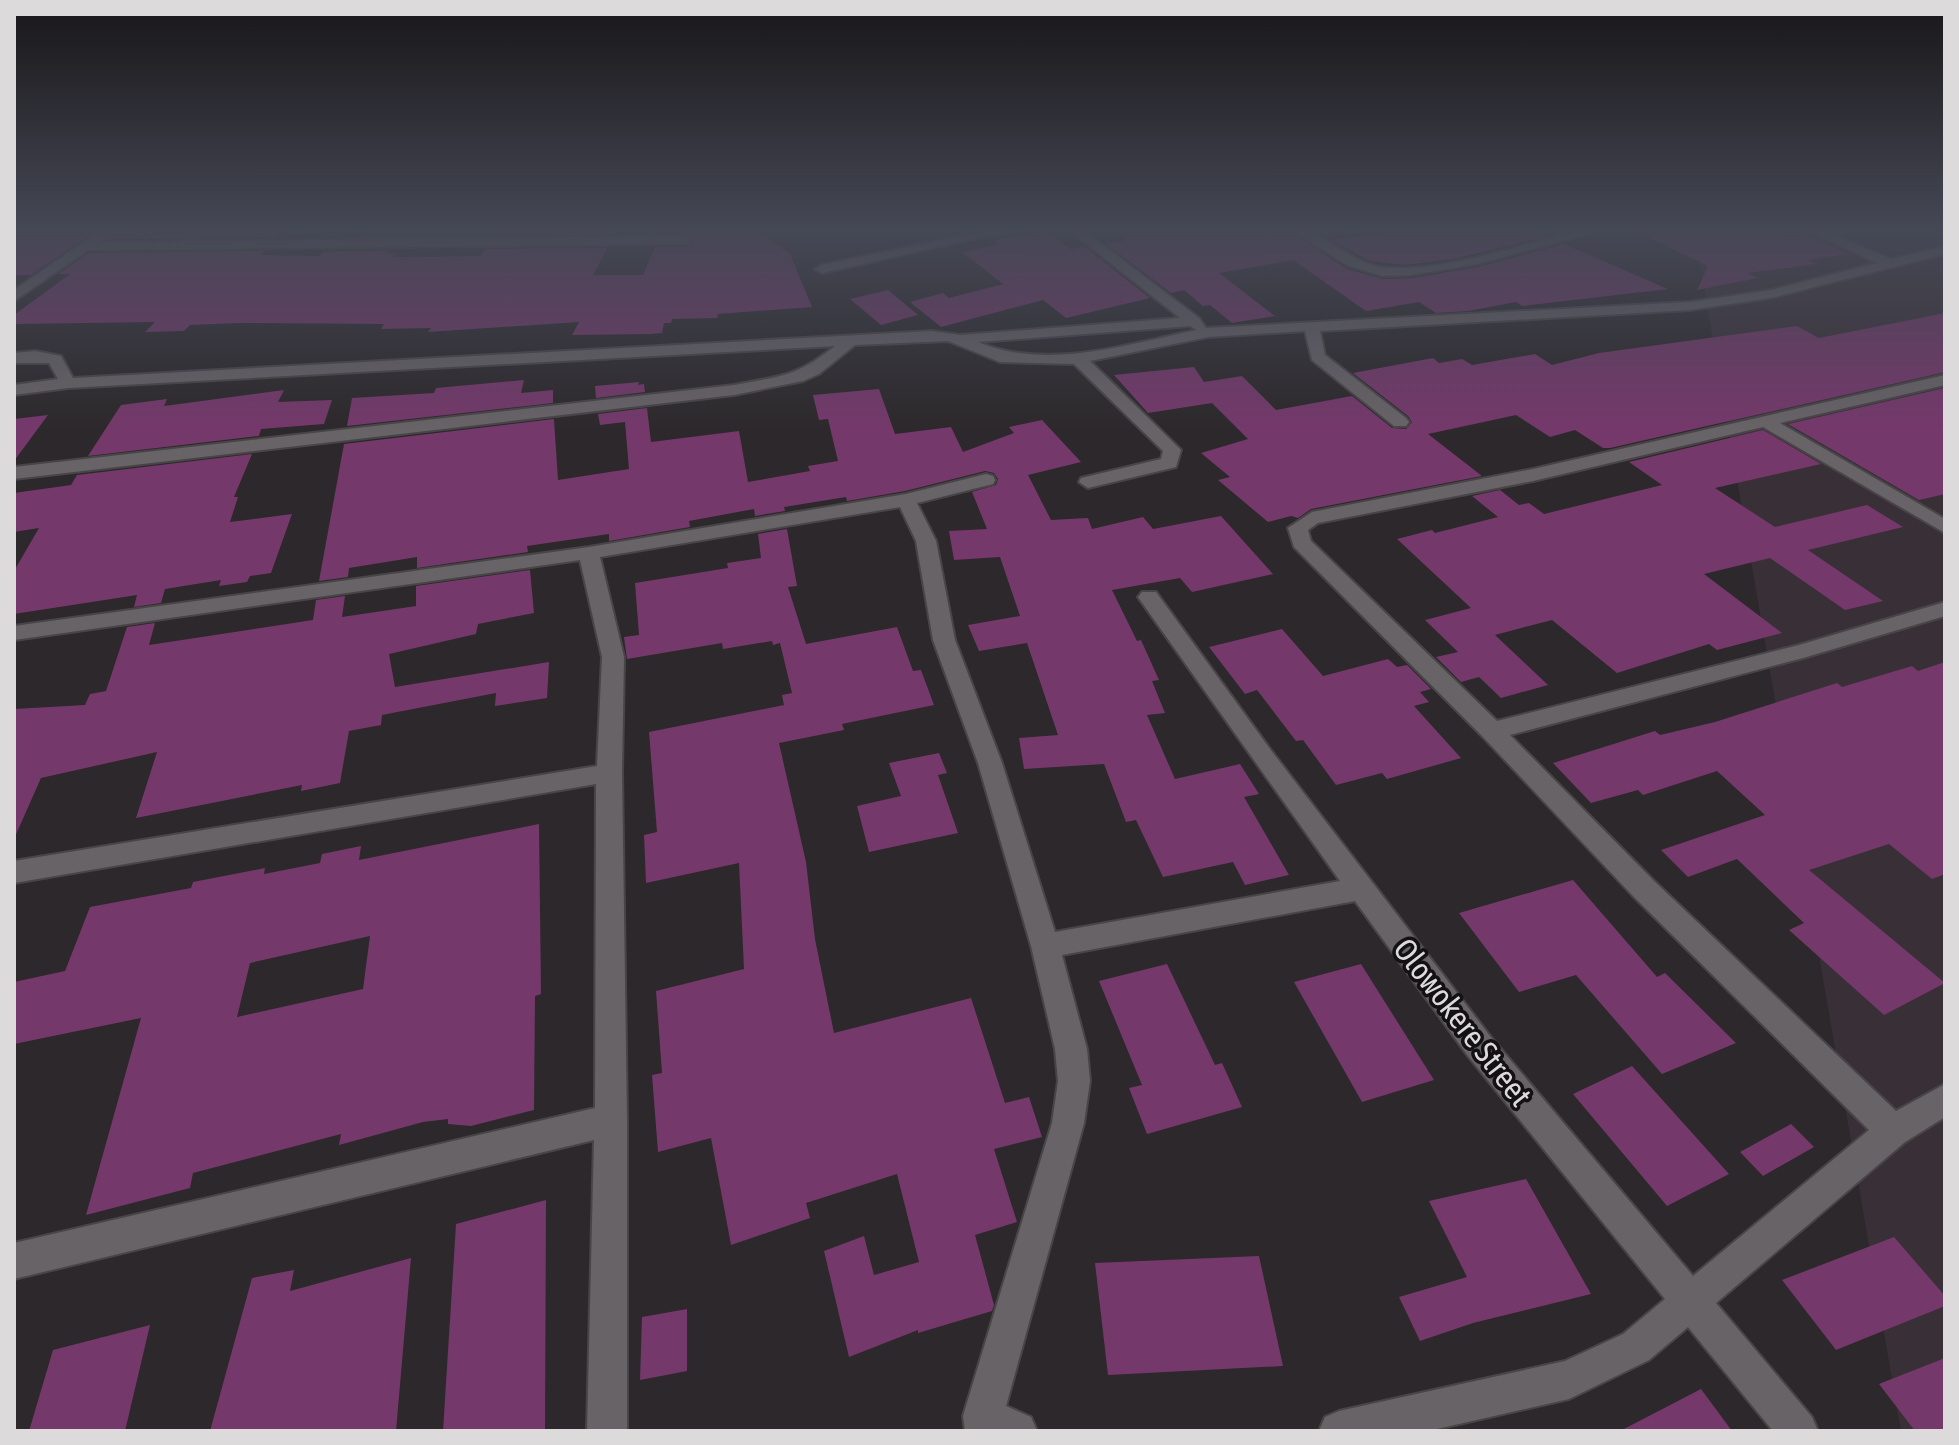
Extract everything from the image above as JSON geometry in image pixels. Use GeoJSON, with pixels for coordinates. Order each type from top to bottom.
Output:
{"type":"FeatureCollection","features":[{"type":"Feature","properties":{"kind":"street"},"geometry":{"type":"LineString","coordinates":[[1163,297],[1208,332]]}},
{"type":"Feature","properties":{"kind":"street"},"geometry":{"type":"LineString","coordinates":[[960,340],[1000,357],[1078,359],[1208,332],[1690,306],[1748,297]]}},
{"type":"Feature","properties":{"kind":"street"},"geometry":{"type":"LineString","coordinates":[[14,390],[68,383],[848,343],[931,336],[960,340],[1194,321]]}},
{"type":"Feature","properties":{"kind":"street"},"geometry":{"type":"LineString","coordinates":[[1311,326],[1318,357],[1400,422]]}},
{"type":"Feature","properties":{"kind":"street"},"geometry":{"type":"LineString","coordinates":[[14,473],[748,388],[805,375],[848,343]]}},
{"type":"Feature","properties":{"kind":"street"},"geometry":{"type":"LineString","coordinates":[[14,358],[35,356],[55,359],[68,383]]}},
{"type":"Feature","properties":{"kind":"street"},"geometry":{"type":"LineString","coordinates":[[1078,359],[1172,450],[1170,463],[1088,482]]}},
{"type":"Feature","properties":{"kind":"street"},"geometry":{"type":"LineString","coordinates":[[1893,1131],[1643,888],[1492,731],[1301,543],[1298,528],[1312,518],[1533,475],[1945,380]]}},
{"type":"Feature","properties":{"kind":"street"},"geometry":{"type":"LineString","coordinates":[[1766,422],[1945,527]]}},
{"type":"Feature","properties":{"kind":"street"},"geometry":{"type":"LineString","coordinates":[[14,633],[589,553],[906,500],[986,480]]}},
{"type":"Feature","properties":{"kind":"street"},"geometry":{"type":"LineString","coordinates":[[906,500],[926,541],[944,640],[990,763],[1045,946],[1071,1049],[1074,1081],[1068,1123],[995,1426]]}},
{"type":"Feature","properties":{"kind":"street"},"geometry":{"type":"LineString","coordinates":[[589,553],[613,657],[609,773],[611,1120],[607,1431]]}},
{"type":"Feature","properties":{"kind":"street","name":"Olowokere Street"},"geometry":{"type":"LineString","coordinates":[[1149,597],[1261,755],[1479,1046],[1798,1431]]}},
{"type":"Feature","properties":{"kind":"street"},"geometry":{"type":"LineString","coordinates":[[1492,731],[1803,651],[1945,609]]}},
{"type":"Feature","properties":{"kind":"street"},"geometry":{"type":"LineString","coordinates":[[14,872],[609,773]]}},
{"type":"Feature","properties":{"kind":"street"},"geometry":{"type":"LineString","coordinates":[[1045,946],[1361,889]]}},
{"type":"Feature","properties":{"kind":"street"},"geometry":{"type":"LineString","coordinates":[[1339,1431],[1569,1380],[1636,1347],[1893,1131],[1945,1099]]}},
{"type":"Feature","properties":{"kind":"street"},"geometry":{"type":"LineString","coordinates":[[14,1261],[611,1120]]}},
{"type":"Feature","properties":{"kind":"shaded area"},"geometry":{"type":"Polygon","coordinates":[[[1706,297],[1945,297],[1945,1431],[1901,1431],[1706,297]]]}},
{"type":"Feature","properties":{"kind":"building"},"geometry":{"type":"Polygon","coordinates":[[[38,297],[808,297],[812,307],[718,314],[717,318],[672,319],[671,323],[664,323],[662,333],[572,335],[579,322],[428,332],[431,328],[381,329],[384,324],[238,323],[190,325],[184,331],[145,332],[155,322],[14,324],[14,315],[38,297]]]}},
{"type":"Feature","properties":{"kind":"building"},"geometry":{"type":"Polygon","coordinates":[[[897,297],[918,315],[881,325],[850,299],[897,297]]]}},
{"type":"Feature","properties":{"kind":"building"},"geometry":{"type":"Polygon","coordinates":[[[927,297],[1150,298],[1066,318],[1043,300],[941,327],[910,302],[927,297]]]}},
{"type":"Feature","properties":{"kind":"building"},"geometry":{"type":"Polygon","coordinates":[[[1193,297],[1251,297],[1275,316],[1232,323],[1210,305],[1203,306],[1193,297]]]}},
{"type":"Feature","properties":{"kind":"building"},"geometry":{"type":"Polygon","coordinates":[[[1347,297],[1596,297],[1522,306],[1516,302],[1436,313],[1419,302],[1366,311],[1347,297]]]}},
{"type":"Feature","properties":{"kind":"building"},"geometry":{"type":"Polygon","coordinates":[[[1945,313],[1945,372],[1610,448],[1603,448],[1575,430],[1550,437],[1516,415],[1428,434],[1482,476],[1311,509],[1298,518],[1291,516],[1268,522],[1218,480],[1230,477],[1201,453],[1248,439],[1212,403],[1148,413],[1114,375],[1194,367],[1204,382],[1242,376],[1276,410],[1352,396],[1392,428],[1406,429],[1412,422],[1408,416],[1353,373],[1433,358],[1439,363],[1462,359],[1472,365],[1535,354],[1552,365],[1599,353],[1797,326],[1819,338],[1945,313]]]}},
{"type":"Feature","properties":{"kind":"building"},"geometry":{"type":"Polygon","coordinates":[[[524,380],[521,393],[553,390],[553,403],[347,426],[352,398],[434,393],[436,388],[524,380]]]}},
{"type":"Feature","properties":{"kind":"building"},"geometry":{"type":"Polygon","coordinates":[[[639,382],[638,385],[644,384],[645,392],[596,398],[595,386],[639,382]]]}},
{"type":"Feature","properties":{"kind":"building"},"geometry":{"type":"Polygon","coordinates":[[[1945,388],[1945,494],[1919,500],[1788,424],[1945,388]]]}},
{"type":"Feature","properties":{"kind":"building"},"geometry":{"type":"Polygon","coordinates":[[[879,389],[895,434],[951,427],[963,452],[1014,433],[1009,427],[1042,420],[1081,462],[1028,475],[1051,520],[1088,518],[1092,529],[1143,517],[1153,529],[1221,516],[1273,574],[1192,592],[1180,578],[1112,590],[1137,641],[1141,640],[1159,680],[1152,681],[1165,713],[1147,715],[1175,779],[1240,764],[1259,794],[1244,797],[1289,875],[1245,885],[1233,862],[1163,877],[1136,820],[1126,822],[1104,764],[1024,769],[1019,738],[1058,735],[1027,643],[979,651],[968,625],[1020,616],[1000,557],[954,560],[949,531],[987,529],[972,492],[996,485],[998,479],[994,473],[985,471],[905,491],[847,501],[846,497],[784,507],[785,511],[755,516],[754,509],[689,521],[690,527],[609,541],[609,534],[527,546],[528,552],[417,568],[417,557],[349,568],[348,577],[319,581],[344,444],[554,419],[558,480],[629,469],[625,422],[600,425],[598,414],[647,408],[651,442],[739,431],[748,482],[810,471],[808,466],[838,461],[828,419],[819,420],[813,395],[879,389]]]}},
{"type":"Feature","properties":{"kind":"building"},"geometry":{"type":"Polygon","coordinates":[[[284,390],[278,402],[332,400],[324,424],[261,429],[259,436],[88,456],[121,405],[167,399],[164,406],[284,390]]]}},
{"type":"Feature","properties":{"kind":"building"},"geometry":{"type":"Polygon","coordinates":[[[48,415],[14,461],[14,419],[48,415]]]}},
{"type":"Feature","properties":{"kind":"building"},"geometry":{"type":"Polygon","coordinates":[[[1763,430],[1821,464],[1715,488],[1775,527],[1867,505],[1903,527],[1808,550],[1883,601],[1845,610],[1770,558],[1704,574],[1782,633],[1717,650],[1709,644],[1617,673],[1552,620],[1495,635],[1548,685],[1501,698],[1479,677],[1461,682],[1436,657],[1458,652],[1425,620],[1471,608],[1397,539],[1498,517],[1472,496],[1500,490],[1519,505],[1529,503],[1544,514],[1662,485],[1629,462],[1763,430]]]}},
{"type":"Feature","properties":{"kind":"building"},"geometry":{"type":"Polygon","coordinates":[[[252,454],[234,497],[238,497],[230,522],[292,514],[271,573],[250,576],[247,582],[219,586],[221,580],[165,589],[161,603],[134,607],[137,595],[14,614],[14,571],[39,528],[14,532],[14,493],[71,485],[77,475],[252,454]]]}},
{"type":"Feature","properties":{"kind":"building"},"geometry":{"type":"Polygon","coordinates":[[[787,529],[797,586],[788,587],[806,644],[897,627],[913,671],[921,670],[934,705],[842,724],[844,730],[779,743],[806,862],[815,939],[834,1033],[971,998],[1005,1103],[1029,1097],[1042,1137],[994,1149],[1017,1222],[975,1235],[994,1305],[992,1311],[918,1333],[918,1330],[849,1357],[824,1251],[864,1236],[874,1275],[919,1262],[897,1174],[806,1203],[810,1218],[731,1245],[711,1138],[658,1152],[652,1075],[662,1073],[656,991],[744,969],[739,863],[646,883],[644,835],[657,832],[649,732],[784,705],[782,695],[792,693],[780,643],[773,645],[772,641],[723,649],[722,643],[627,659],[624,637],[639,635],[635,583],[728,568],[727,563],[761,558],[758,534],[787,529]]]}},
{"type":"Feature","properties":{"kind":"building"},"geometry":{"type":"Polygon","coordinates":[[[530,570],[534,613],[478,624],[476,634],[389,654],[395,687],[549,662],[547,698],[495,706],[496,693],[382,715],[381,725],[349,731],[340,783],[301,791],[302,785],[136,818],[157,752],[41,778],[14,839],[14,709],[85,705],[90,694],[106,691],[127,627],[155,623],[149,645],[313,620],[316,600],[345,596],[342,617],[416,606],[416,586],[530,570]]]}},
{"type":"Feature","properties":{"kind":"building"},"geometry":{"type":"Polygon","coordinates":[[[1282,629],[1323,676],[1388,659],[1397,667],[1407,665],[1431,689],[1420,692],[1429,702],[1414,706],[1461,758],[1387,779],[1382,773],[1336,785],[1303,740],[1296,741],[1257,690],[1245,694],[1209,647],[1282,629]]]}},
{"type":"Feature","properties":{"kind":"building"},"geometry":{"type":"Polygon","coordinates":[[[1945,662],[1945,874],[1932,879],[1889,844],[1809,870],[1945,983],[1884,1015],[1789,930],[1804,923],[1737,859],[1688,877],[1661,850],[1765,815],[1717,771],[1643,795],[1638,790],[1591,803],[1553,763],[1655,731],[1660,735],[1715,722],[1837,683],[1842,687],[1912,666],[1918,671],[1945,662]]]}},
{"type":"Feature","properties":{"kind":"building"},"geometry":{"type":"Polygon","coordinates":[[[939,753],[947,773],[938,775],[958,833],[869,852],[857,806],[901,796],[889,763],[939,753]]]}},
{"type":"Feature","properties":{"kind":"building"},"geometry":{"type":"Polygon","coordinates":[[[539,824],[541,994],[535,996],[534,1110],[471,1126],[448,1124],[448,1119],[423,1122],[339,1145],[341,1134],[193,1173],[190,1188],[86,1215],[141,1018],[14,1044],[14,982],[65,971],[90,907],[191,888],[193,882],[265,868],[264,874],[320,863],[322,854],[361,846],[359,860],[539,824]],[[370,936],[250,963],[237,1017],[363,989],[370,936]]]}},
{"type":"Feature","properties":{"kind":"building"},"geometry":{"type":"Polygon","coordinates":[[[1573,880],[1657,977],[1665,973],[1736,1043],[1662,1074],[1576,975],[1519,992],[1459,913],[1573,880]]]}},
{"type":"Feature","properties":{"kind":"building"},"geometry":{"type":"Polygon","coordinates":[[[1167,964],[1215,1065],[1222,1063],[1242,1107],[1147,1134],[1129,1088],[1142,1085],[1099,981],[1167,964]]]}},
{"type":"Feature","properties":{"kind":"building"},"geometry":{"type":"Polygon","coordinates":[[[1361,964],[1434,1080],[1362,1102],[1294,982],[1361,964]]]}},
{"type":"Feature","properties":{"kind":"building"},"geometry":{"type":"Polygon","coordinates":[[[1632,1066],[1729,1174],[1667,1206],[1573,1094],[1632,1066]]]}},
{"type":"Feature","properties":{"kind":"building"},"geometry":{"type":"Polygon","coordinates":[[[1791,1124],[1814,1147],[1763,1176],[1740,1152],[1791,1124]]]}},
{"type":"Feature","properties":{"kind":"building"},"geometry":{"type":"Polygon","coordinates":[[[1526,1179],[1591,1294],[1473,1323],[1420,1341],[1399,1297],[1467,1277],[1429,1201],[1526,1179]]]}},
{"type":"Feature","properties":{"kind":"building"},"geometry":{"type":"Polygon","coordinates":[[[546,1200],[545,1431],[443,1431],[456,1224],[546,1200]]]}},
{"type":"Feature","properties":{"kind":"building"},"geometry":{"type":"Polygon","coordinates":[[[1894,1237],[1945,1296],[1945,1306],[1836,1350],[1782,1280],[1894,1237]]]}},
{"type":"Feature","properties":{"kind":"building"},"geometry":{"type":"Polygon","coordinates":[[[1259,1256],[1283,1366],[1108,1375],[1095,1263],[1259,1256]]]}},
{"type":"Feature","properties":{"kind":"building"},"geometry":{"type":"Polygon","coordinates":[[[411,1258],[396,1431],[210,1431],[252,1278],[294,1270],[290,1291],[411,1258]]]}},
{"type":"Feature","properties":{"kind":"building"},"geometry":{"type":"Polygon","coordinates":[[[687,1309],[687,1371],[640,1380],[642,1317],[687,1309]]]}},
{"type":"Feature","properties":{"kind":"building"},"geometry":{"type":"Polygon","coordinates":[[[150,1325],[125,1431],[29,1431],[53,1350],[150,1325]]]}},
{"type":"Feature","properties":{"kind":"building"},"geometry":{"type":"Polygon","coordinates":[[[1945,1358],[1945,1431],[1915,1431],[1879,1384],[1945,1358]]]}},
{"type":"Feature","properties":{"kind":"building"},"geometry":{"type":"Polygon","coordinates":[[[1701,1389],[1732,1431],[1620,1431],[1701,1389]]]}}]}
